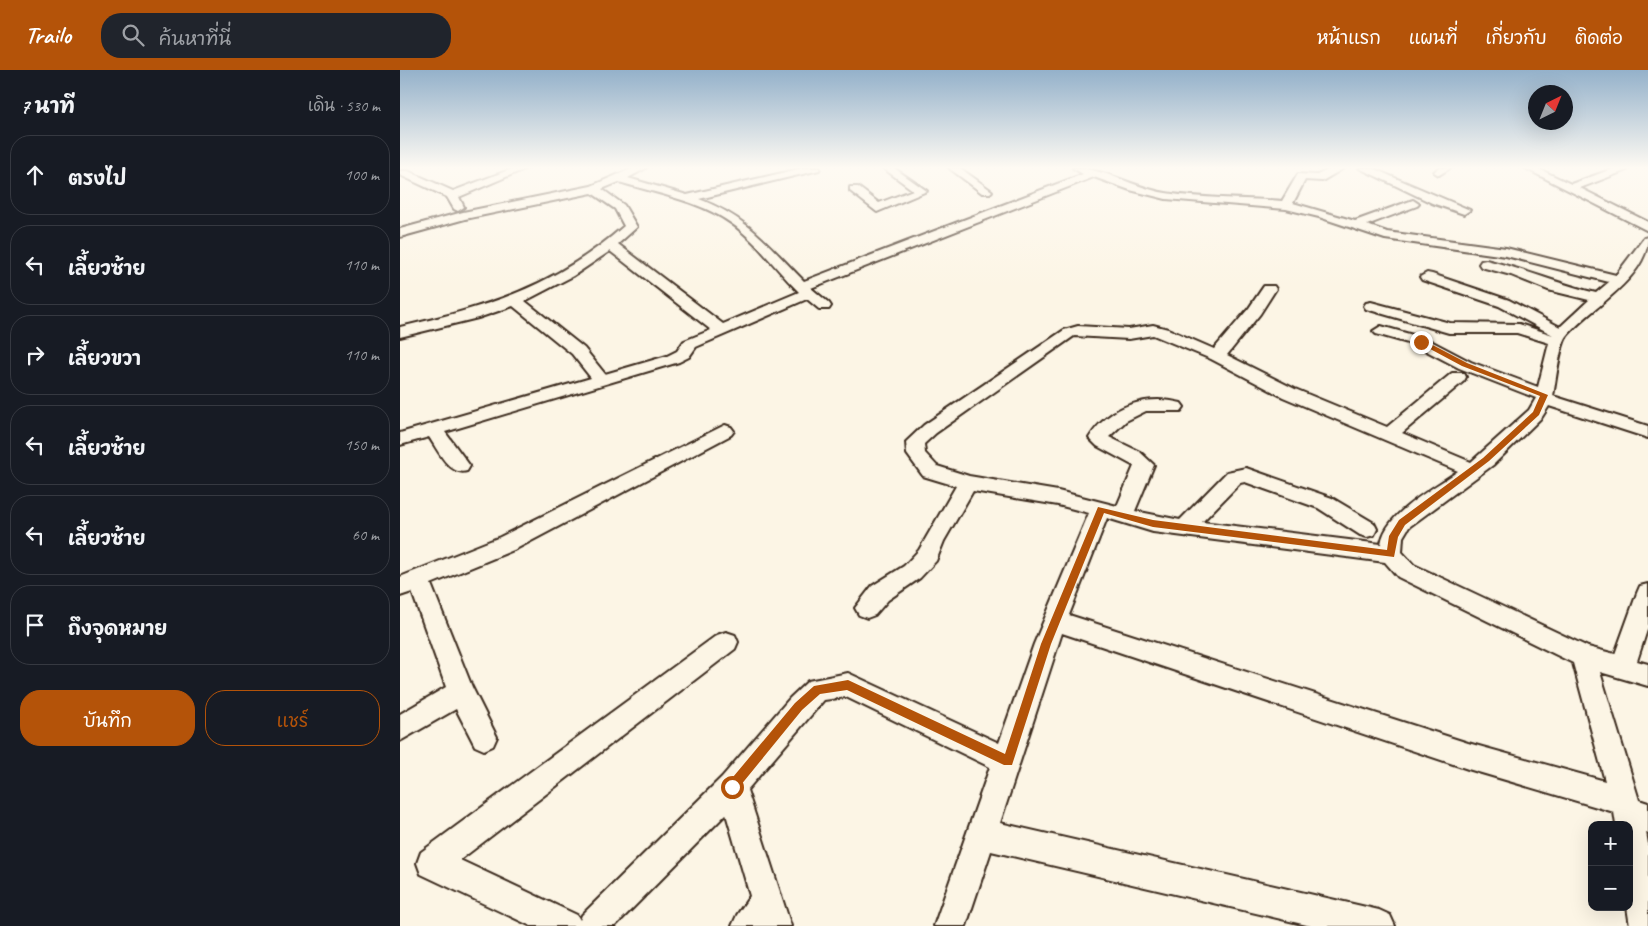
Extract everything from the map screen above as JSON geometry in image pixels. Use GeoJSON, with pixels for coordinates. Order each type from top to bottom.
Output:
{"type":"FeatureCollection","features":[{"type":"Feature","properties":{"kind":"street"},"geometry":{"type":"LineString","coordinates":[[459,208],[463,216]]}},
{"type":"Feature","properties":{"kind":"street"},"geometry":{"type":"LineString","coordinates":[[400,232],[502,208]]}},
{"type":"Feature","properties":{"kind":"street"},"geometry":{"type":"LineString","coordinates":[[400,332],[495,308],[515,300],[611,246],[631,227],[621,208]]}},
{"type":"Feature","properties":{"kind":"street"},"geometry":{"type":"LineString","coordinates":[[709,208],[736,221],[804,291],[824,306]]}},
{"type":"Feature","properties":{"kind":"street"},"geometry":{"type":"LineString","coordinates":[[400,439],[674,359],[683,354],[690,344],[804,291],[1008,208]]}},
{"type":"Feature","properties":{"kind":"street"},"geometry":{"type":"LineString","coordinates":[[1298,208],[1385,235],[1506,252],[1619,280]]}},
{"type":"Feature","properties":{"kind":"street"},"geometry":{"type":"LineString","coordinates":[[1354,226],[1402,208]]}},
{"type":"Feature","properties":{"kind":"street"},"geometry":{"type":"LineString","coordinates":[[1458,208],[1464,210]]}},
{"type":"Feature","properties":{"kind":"street"},"geometry":{"type":"LineString","coordinates":[[1609,208],[1648,227]]}},
{"type":"Feature","properties":{"kind":"street"},"geometry":{"type":"LineString","coordinates":[[1391,554],[1393,536],[1402,522],[1473,470],[1536,413],[1544,397],[1559,337],[1619,280],[1635,262],[1648,241]]}},
{"type":"Feature","properties":{"kind":"street"},"geometry":{"type":"LineString","coordinates":[[611,246],[721,330]]}},
{"type":"Feature","properties":{"kind":"street"},"geometry":{"type":"LineString","coordinates":[[1486,264],[1516,272],[1553,287],[1598,298]]}},
{"type":"Feature","properties":{"kind":"street"},"geometry":{"type":"LineString","coordinates":[[1427,277],[1504,303],[1559,337]]}},
{"type":"Feature","properties":{"kind":"street"},"geometry":{"type":"LineString","coordinates":[[1217,356],[1254,311],[1269,289]]}},
{"type":"Feature","properties":{"kind":"street"},"geometry":{"type":"LineString","coordinates":[[515,300],[578,351],[602,381]]}},
{"type":"Feature","properties":{"kind":"street"},"geometry":{"type":"LineString","coordinates":[[1370,306],[1449,328],[1511,328],[1559,337]]}},
{"type":"Feature","properties":{"kind":"street"},"geometry":{"type":"LineString","coordinates":[[1473,470],[1289,393],[1217,356],[1153,330],[1121,334],[1078,331],[1069,333],[930,429],[915,442],[916,454],[930,471],[968,484],[1058,498],[1153,524],[1186,526],[1391,554],[1406,571],[1582,656],[1648,676]]}},
{"type":"Feature","properties":{"kind":"street"},"geometry":{"type":"LineString","coordinates":[[1381,331],[1421,342],[1465,365],[1544,397],[1648,432]]}},
{"type":"Feature","properties":{"kind":"street"},"geometry":{"type":"LineString","coordinates":[[1388,436],[1458,377]]}},
{"type":"Feature","properties":{"kind":"street"},"geometry":{"type":"LineString","coordinates":[[950,926],[1008,761],[1046,644],[1112,512],[1144,465],[1139,459],[1105,444],[1098,438],[1104,428],[1135,409],[1149,404],[1175,407]]}},
{"type":"Feature","properties":{"kind":"street"},"geometry":{"type":"LineString","coordinates":[[434,430],[460,466]]}},
{"type":"Feature","properties":{"kind":"street"},"geometry":{"type":"LineString","coordinates":[[484,737],[409,584],[508,543],[725,431]]}},
{"type":"Feature","properties":{"kind":"street"},"geometry":{"type":"LineString","coordinates":[[1186,526],[1234,476],[1246,475],[1325,503],[1367,529]]}},
{"type":"Feature","properties":{"kind":"street"},"geometry":{"type":"LineString","coordinates":[[867,608],[880,593],[912,572],[928,555],[934,540],[968,484]]}},
{"type":"Feature","properties":{"kind":"street"},"geometry":{"type":"LineString","coordinates":[[1622,668],[1648,593]]}},
{"type":"Feature","properties":{"kind":"street"},"geometry":{"type":"LineString","coordinates":[[1057,621],[1633,810]]}},
{"type":"Feature","properties":{"kind":"street"},"geometry":{"type":"LineString","coordinates":[[566,926],[432,863],[726,642]]}},
{"type":"Feature","properties":{"kind":"street"},"geometry":{"type":"LineString","coordinates":[[1582,656],[1633,810],[1646,926]]}},
{"type":"Feature","properties":{"kind":"street"},"geometry":{"type":"LineString","coordinates":[[593,926],[732,787],[798,707],[818,690],[848,685],[1008,761]]}},
{"type":"Feature","properties":{"kind":"street"},"geometry":{"type":"LineString","coordinates":[[400,728],[462,692]]}},
{"type":"Feature","properties":{"kind":"street"},"geometry":{"type":"LineString","coordinates":[[732,787],[771,913],[748,926]]}},
{"type":"Feature","properties":{"kind":"street"},"geometry":{"type":"LineString","coordinates":[[982,834],[1379,926]]}},
{"type":"Feature","properties":{"kind":"route"},"geometry":{"type":"LineString","coordinates":[[732,787],[798,707],[818,690],[848,685],[1008,761],[1046,644],[1057,621],[1101,509],[1153,524],[1186,526],[1391,554],[1393,536],[1402,522],[1486,460],[1536,413],[1544,398],[1544,395],[1465,365],[1421,342]]}}]}
